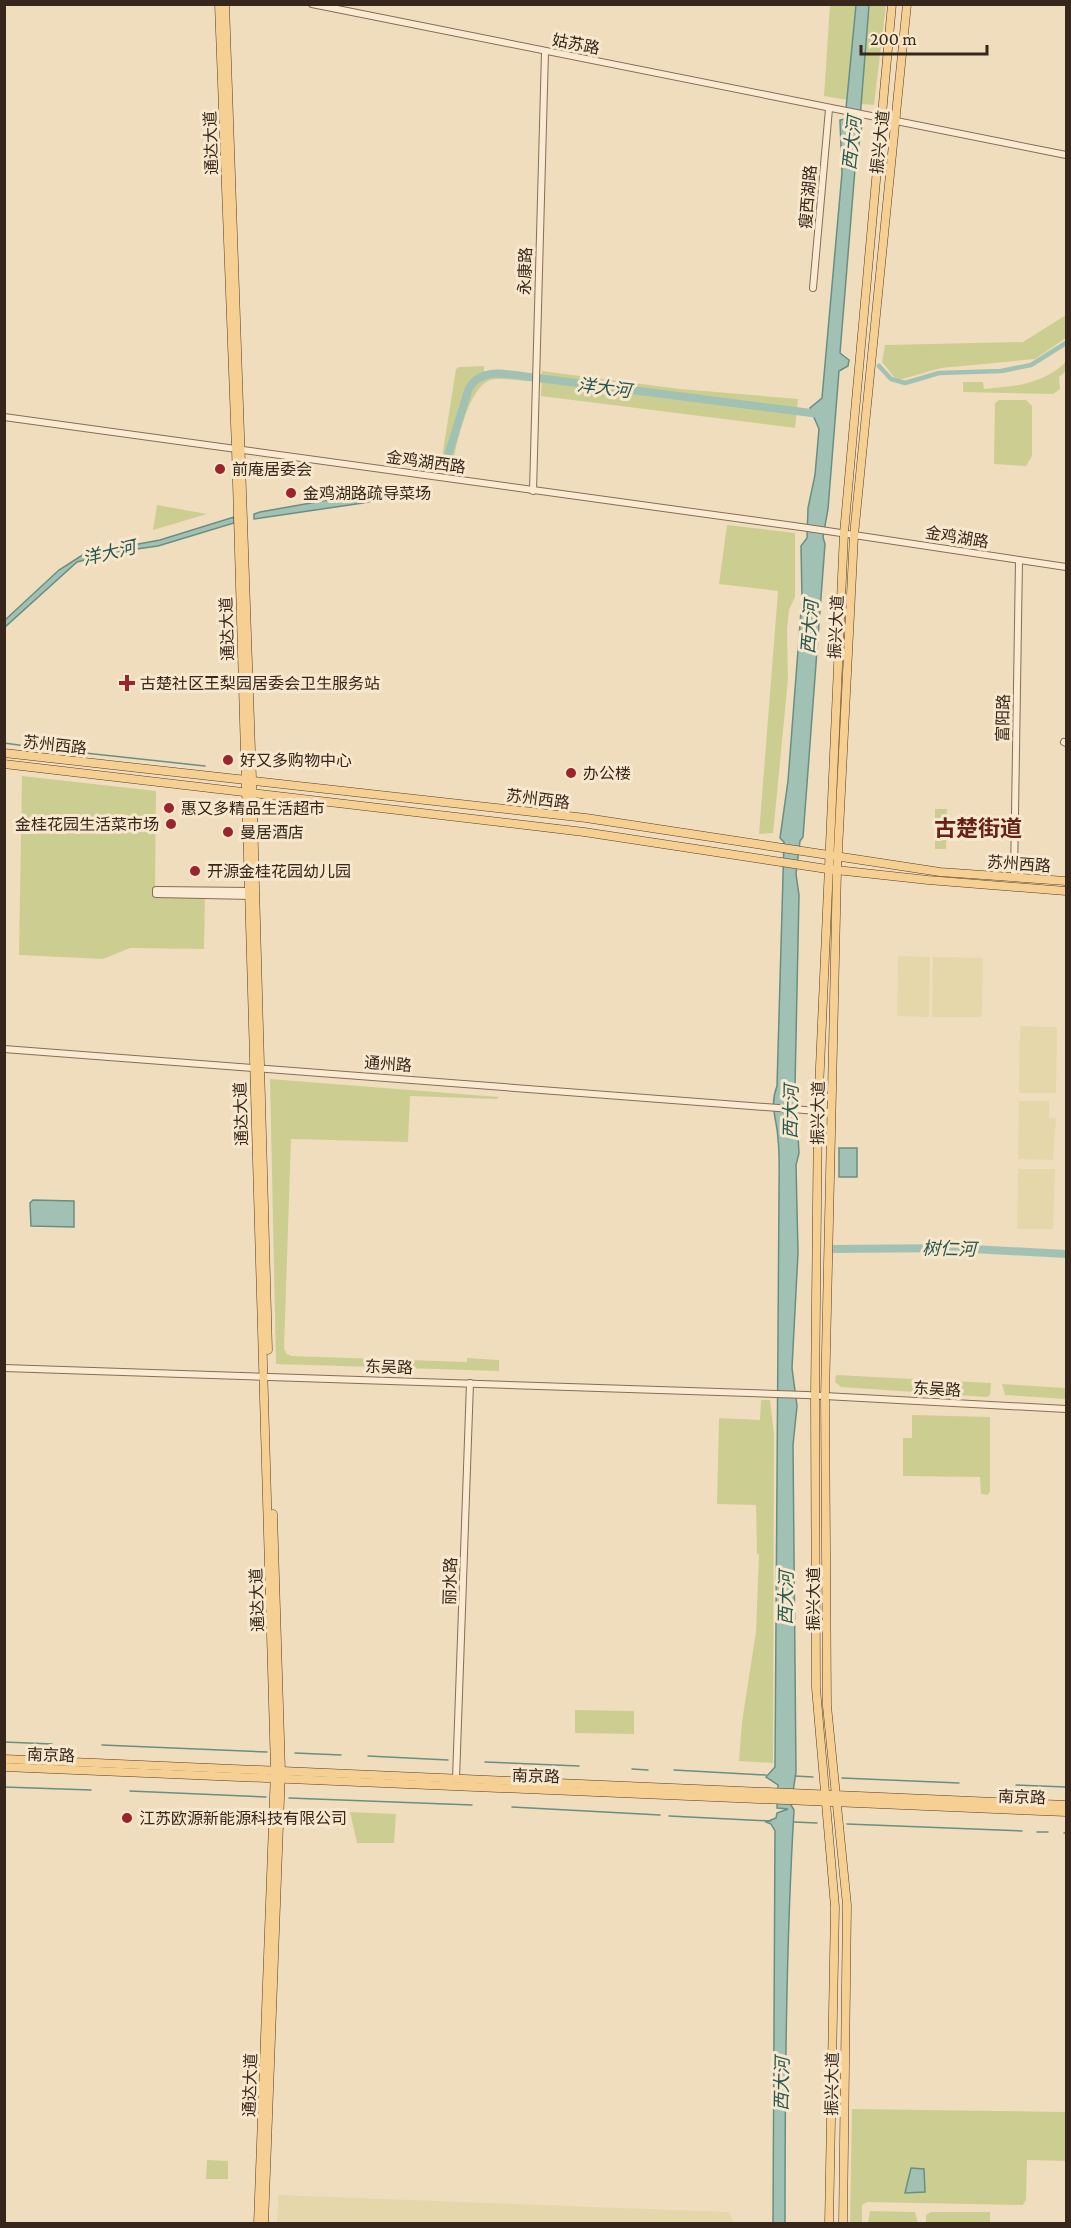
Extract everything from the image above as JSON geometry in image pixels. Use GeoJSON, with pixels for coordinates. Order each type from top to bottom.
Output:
{"type":"FeatureCollection","features":[{"type":"Feature","properties":{"kind":"main road","name":"通达大道"},"geometry":{"type":"LineString","coordinates":[[219,4],[239,450]]}},
{"type":"Feature","properties":{"kind":"main road","name":"通达大道"},"geometry":{"type":"LineString","coordinates":[[225,4],[278,1774],[264,2223]]}},
{"type":"Feature","properties":{"kind":"main road","name":"振兴大道"},"geometry":{"type":"LineString","coordinates":[[829,2223],[835,1907],[816,1688],[811,1395],[818,1111],[827,869],[844,533],[892,4]]}},
{"type":"Feature","properties":{"kind":"main road","name":"振兴大道"},"geometry":{"type":"LineString","coordinates":[[843,2223],[847,1905],[827,1706],[825,1396],[837,870],[854,535],[907,4]]}},
{"type":"Feature","properties":{"kind":"main road","name":"苏州西路"},"geometry":{"type":"LineString","coordinates":[[4,753],[586,818],[940,872],[1066,881]]}},
{"type":"Feature","properties":{"kind":"main road","name":"苏州西路"},"geometry":{"type":"LineString","coordinates":[[4,764],[584,832],[827,869],[1066,891]]}},
{"type":"Feature","properties":{"kind":"main road"},"geometry":{"type":"LineString","coordinates":[[811,852],[826,839],[830,824]]}},
{"type":"Feature","properties":{"kind":"main road"},"geometry":{"type":"LineString","coordinates":[[840,829],[845,850],[865,860]]}},
{"type":"Feature","properties":{"kind":"main road"},"geometry":{"type":"LineString","coordinates":[[837,885],[844,875],[853,871],[855,858]]}},
{"type":"Feature","properties":{"kind":"main road"},"geometry":{"type":"LineString","coordinates":[[809,866],[827,888]]}},
{"type":"Feature","properties":{"kind":"main road","name":"南京路"},"geometry":{"type":"LineString","coordinates":[[4,1760],[769,1795]]}},
{"type":"Feature","properties":{"kind":"main road","name":"南京路"},"geometry":{"type":"LineString","coordinates":[[4,1767],[456,1779],[1066,1812]]}},
{"type":"Feature","properties":{"kind":"main road","name":"通达大道"},"geometry":{"type":"LineString","coordinates":[[258,2223],[278,1774]]}},
{"type":"Feature","properties":{"kind":"main road","name":"南京路"},"geometry":{"type":"LineString","coordinates":[[837,1799],[1066,1805]]}},
{"type":"Feature","properties":{"kind":"street","name":"姑苏路"},"geometry":{"type":"LineString","coordinates":[[312,4],[881,120]]}},
{"type":"Feature","properties":{"kind":"street","name":"永康路"},"geometry":{"type":"LineString","coordinates":[[533,491],[545,52]]}},
{"type":"Feature","properties":{"kind":"street","name":"瘦西湖路"},"geometry":{"type":"LineString","coordinates":[[813,288],[832,110]]}},
{"type":"Feature","properties":{"kind":"street"},"geometry":{"type":"LineString","coordinates":[[881,120],[1066,155]]}},
{"type":"Feature","properties":{"kind":"street","name":"金鸡湖西路"},"geometry":{"type":"LineString","coordinates":[[4,417],[844,533]]}},
{"type":"Feature","properties":{"kind":"street","name":"金鸡湖路"},"geometry":{"type":"LineString","coordinates":[[844,533],[1066,567]]}},
{"type":"Feature","properties":{"kind":"street","name":"富阳路"},"geometry":{"type":"LineString","coordinates":[[1014,877],[1018,560]]}},
{"type":"Feature","properties":{"kind":"street"},"geometry":{"type":"LineString","coordinates":[[192,892],[156,894],[156,890],[251,893]]}},
{"type":"Feature","properties":{"kind":"street","name":"通州路"},"geometry":{"type":"LineString","coordinates":[[4,1049],[831,1112]]}},
{"type":"Feature","properties":{"kind":"street","name":"东吴路"},"geometry":{"type":"LineString","coordinates":[[4,1368],[811,1395],[1066,1409]]}},
{"type":"Feature","properties":{"kind":"street","name":"丽水路"},"geometry":{"type":"LineString","coordinates":[[456,1779],[470,1383]]}},
{"type":"Feature","properties":{"kind":"shaded area"},"geometry":{"type":"Polygon","coordinates":[[[898,956],[930,957],[929,1017],[897,1016],[898,956]]]}},
{"type":"Feature","properties":{"kind":"shaded area"},"geometry":{"type":"Polygon","coordinates":[[[933,957],[983,958],[982,1017],[932,1017],[933,957]]]}},
{"type":"Feature","properties":{"kind":"shaded area"},"geometry":{"type":"Polygon","coordinates":[[[1020,1026],[1057,1027],[1056,1093],[1019,1093],[1020,1026]]]}},
{"type":"Feature","properties":{"kind":"shaded area"},"geometry":{"type":"Polygon","coordinates":[[[1019,1101],[1049,1101],[1049,1118],[1056,1118],[1053,1160],[1018,1159],[1019,1101]]]}},
{"type":"Feature","properties":{"kind":"shaded area"},"geometry":{"type":"Polygon","coordinates":[[[1018,1169],[1055,1169],[1053,1229],[1017,1229],[1018,1169]]]}},
{"type":"Feature","properties":{"kind":"shaded area"},"geometry":{"type":"Polygon","coordinates":[[[278,2195],[729,2212],[734,2223],[277,2223],[278,2195]]]}},
{"type":"Feature","properties":{"kind":"green space"},"geometry":{"type":"Polygon","coordinates":[[[830,5],[856,5],[847,100],[824,96],[830,5]]]}},
{"type":"Feature","properties":{"kind":"green space"},"geometry":{"type":"Polygon","coordinates":[[[869,5],[886,5],[874,105],[861,104],[869,5]]]}},
{"type":"Feature","properties":{"kind":"green space"},"geometry":{"type":"Polygon","coordinates":[[[1066,315],[1066,338],[1035,359],[941,368],[899,380],[882,362],[885,345],[1023,342],[1066,315]]]}},
{"type":"Feature","properties":{"kind":"green space"},"geometry":{"type":"Polygon","coordinates":[[[1066,362],[1066,371],[1059,377],[1060,389],[1053,394],[963,392],[963,382],[983,382],[984,389],[1028,383],[1047,376],[1066,362]]]}},
{"type":"Feature","properties":{"kind":"green space"},"geometry":{"type":"Polygon","coordinates":[[[484,366],[484,372],[528,374],[528,381],[494,379],[482,386],[469,406],[451,471],[440,470],[456,369],[484,366]]]}},
{"type":"Feature","properties":{"kind":"green space"},"geometry":{"type":"Polygon","coordinates":[[[542,371],[680,389],[798,399],[795,428],[541,396],[542,371]]]}},
{"type":"Feature","properties":{"kind":"green space"},"geometry":{"type":"Polygon","coordinates":[[[999,400],[1026,400],[1032,406],[1032,456],[1026,466],[994,464],[995,403],[999,400]]]}},
{"type":"Feature","properties":{"kind":"green space"},"geometry":{"type":"Polygon","coordinates":[[[157,505],[207,514],[153,530],[157,505]]]}},
{"type":"Feature","properties":{"kind":"green space"},"geometry":{"type":"Polygon","coordinates":[[[727,525],[795,533],[795,597],[789,610],[787,629],[788,679],[773,833],[759,834],[778,591],[719,584],[727,525]]]}},
{"type":"Feature","properties":{"kind":"green space"},"geometry":{"type":"Polygon","coordinates":[[[22,776],[156,791],[155,896],[205,897],[204,949],[130,948],[103,959],[19,955],[22,776]]]}},
{"type":"Feature","properties":{"kind":"green space"},"geometry":{"type":"Polygon","coordinates":[[[935,809],[947,809],[946,849],[935,849],[935,809]]]}},
{"type":"Feature","properties":{"kind":"green space"},"geometry":{"type":"Polygon","coordinates":[[[270,1079],[499,1097],[497,1099],[410,1096],[408,1142],[291,1139],[284,1349],[292,1356],[467,1362],[467,1358],[499,1360],[499,1371],[276,1364],[270,1079]]]}},
{"type":"Feature","properties":{"kind":"green space"},"geometry":{"type":"Polygon","coordinates":[[[836,1375],[991,1383],[990,1395],[987,1397],[841,1387],[835,1382],[836,1375]]]}},
{"type":"Feature","properties":{"kind":"green space"},"geometry":{"type":"Polygon","coordinates":[[[1002,1384],[1066,1388],[1066,1399],[1005,1395],[1002,1384]]]}},
{"type":"Feature","properties":{"kind":"green space"},"geometry":{"type":"Polygon","coordinates":[[[761,1400],[770,1400],[774,1434],[773,1763],[739,1761],[742,1722],[756,1632],[759,1554],[757,1554],[756,1505],[717,1504],[719,1418],[760,1420],[761,1400]]]}},
{"type":"Feature","properties":{"kind":"green space"},"geometry":{"type":"Polygon","coordinates":[[[912,1415],[990,1417],[990,1491],[988,1495],[981,1494],[980,1477],[903,1476],[903,1438],[912,1438],[912,1415]]]}},
{"type":"Feature","properties":{"kind":"green space"},"geometry":{"type":"Polygon","coordinates":[[[575,1710],[634,1711],[634,1734],[575,1733],[575,1710]]]}},
{"type":"Feature","properties":{"kind":"green space"},"geometry":{"type":"Polygon","coordinates":[[[350,1812],[396,1814],[394,1843],[357,1843],[350,1812]]]}},
{"type":"Feature","properties":{"kind":"green space"},"geometry":{"type":"Polygon","coordinates":[[[852,2109],[1066,2112],[1066,2161],[1027,2160],[1026,2200],[1023,2205],[867,2202],[862,2205],[862,2223],[850,2224],[852,2109]]]}},
{"type":"Feature","properties":{"kind":"green space"},"geometry":{"type":"Polygon","coordinates":[[[207,2160],[228,2161],[228,2179],[206,2179],[207,2160]]]}},
{"type":"Feature","properties":{"kind":"green space"},"geometry":{"type":"Polygon","coordinates":[[[870,2211],[915,2212],[918,2223],[868,2223],[870,2211]]]}},
{"type":"Feature","properties":{"kind":"green space"},"geometry":{"type":"Polygon","coordinates":[[[931,2212],[990,2212],[990,2223],[926,2223],[926,2215],[931,2212]]]}},
{"type":"Feature","properties":{"kind":"water","name":"西大河"},"geometry":{"type":"Polygon","coordinates":[[[856,5],[869,5],[860,119],[862,125],[855,169],[840,353],[849,360],[848,366],[839,371],[828,509],[823,537],[825,544],[803,837],[800,841],[796,874],[799,895],[795,1086],[799,1153],[796,1165],[798,1253],[792,1368],[797,1406],[793,1445],[796,1772],[791,1805],[794,1810],[786,2017],[785,2224],[773,2223],[775,1831],[771,1824],[766,1822],[776,1818],[777,1813],[788,1809],[777,1808],[778,1785],[766,1777],[775,1767],[779,1152],[774,1100],[777,1086],[784,842],[780,838],[788,781],[802,598],[801,546],[807,538],[808,508],[815,475],[819,429],[810,408],[822,398],[842,173],[840,120],[845,119],[856,5]]]}},
{"type":"Feature","properties":{"kind":"water"},"geometry":{"type":"Polygon","coordinates":[[[398,485],[417,486],[415,491],[363,503],[254,519],[254,514],[260,512],[398,485]]]}},
{"type":"Feature","properties":{"kind":"water"},"geometry":{"type":"Polygon","coordinates":[[[234,517],[234,523],[158,546],[115,552],[77,562],[5,627],[5,620],[59,570],[84,554],[160,540],[234,517]]]}},
{"type":"Feature","properties":{"kind":"water"},"geometry":{"type":"Polygon","coordinates":[[[839,1148],[857,1148],[857,1177],[839,1177],[839,1148]]]}},
{"type":"Feature","properties":{"kind":"water"},"geometry":{"type":"Polygon","coordinates":[[[33,1200],[74,1201],[74,1227],[31,1226],[30,1203],[33,1200]]]}},
{"type":"Feature","properties":{"kind":"water"},"geometry":{"type":"Polygon","coordinates":[[[911,2168],[924,2169],[925,2192],[905,2193],[911,2168]]]}},
{"type":"Feature","properties":{"kind":"waterway","name":"洋大河"},"geometry":{"type":"LineString","coordinates":[[879,366],[891,379],[905,383],[939,373],[1001,371],[1031,365],[1066,343]]}},
{"type":"Feature","properties":{"kind":"waterway","name":"洋大河"},"geometry":{"type":"LineString","coordinates":[[442,467],[445,465],[469,388],[474,381],[488,374],[513,375],[819,414]]}},
{"type":"Feature","properties":{"kind":"waterway"},"geometry":{"type":"LineString","coordinates":[[4,743],[78,753]]}},
{"type":"Feature","properties":{"kind":"waterway"},"geometry":{"type":"LineString","coordinates":[[85,753],[205,766]]}},
{"type":"Feature","properties":{"kind":"waterway","name":"树仁河"},"geometry":{"type":"LineString","coordinates":[[831,1249],[954,1248],[1066,1254]]}},
{"type":"Feature","properties":{"kind":"waterway"},"geometry":{"type":"LineString","coordinates":[[4,1742],[52,1744]]}},
{"type":"Feature","properties":{"kind":"waterway"},"geometry":{"type":"LineString","coordinates":[[102,1745],[267,1752]]}},
{"type":"Feature","properties":{"kind":"waterway"},"geometry":{"type":"LineString","coordinates":[[295,1753],[341,1755]]}},
{"type":"Feature","properties":{"kind":"waterway"},"geometry":{"type":"LineString","coordinates":[[368,1756],[448,1760]]}},
{"type":"Feature","properties":{"kind":"waterway"},"geometry":{"type":"LineString","coordinates":[[485,1762],[579,1766]]}},
{"type":"Feature","properties":{"kind":"waterway"},"geometry":{"type":"LineString","coordinates":[[632,1769],[648,1770]]}},
{"type":"Feature","properties":{"kind":"waterway"},"geometry":{"type":"LineString","coordinates":[[674,1770],[766,1775]]}},
{"type":"Feature","properties":{"kind":"waterway"},"geometry":{"type":"LineString","coordinates":[[795,1776],[813,1777]]}},
{"type":"Feature","properties":{"kind":"waterway"},"geometry":{"type":"LineString","coordinates":[[842,1778],[959,1783]]}},
{"type":"Feature","properties":{"kind":"waterway"},"geometry":{"type":"LineString","coordinates":[[1016,1785],[1066,1787]]}},
{"type":"Feature","properties":{"kind":"waterway"},"geometry":{"type":"LineString","coordinates":[[4,1787],[91,1790]]}},
{"type":"Feature","properties":{"kind":"waterway"},"geometry":{"type":"LineString","coordinates":[[130,1791],[266,1797]]}},
{"type":"Feature","properties":{"kind":"waterway"},"geometry":{"type":"LineString","coordinates":[[289,1798],[472,1805]]}},
{"type":"Feature","properties":{"kind":"waterway"},"geometry":{"type":"LineString","coordinates":[[512,1807],[660,1815]]}},
{"type":"Feature","properties":{"kind":"waterway"},"geometry":{"type":"LineString","coordinates":[[669,1816],[771,1821]]}},
{"type":"Feature","properties":{"kind":"waterway"},"geometry":{"type":"LineString","coordinates":[[794,1822],[817,1823]]}},
{"type":"Feature","properties":{"kind":"waterway"},"geometry":{"type":"LineString","coordinates":[[847,1824],[1022,1831]]}},
{"type":"Feature","properties":{"kind":"waterway"},"geometry":{"type":"LineString","coordinates":[[1037,1832],[1048,1832]]}},
{"type":"Feature","properties":{"kind":"place","name":"前庵居委会"},"geometry":{"type":"Point","coordinates":[220,469]}},
{"type":"Feature","properties":{"kind":"place","name":"金鸡湖路疏导菜场"},"geometry":{"type":"Point","coordinates":[291,493]}},
{"type":"Feature","properties":{"kind":"place","name":"古楚社区王梨园居委会卫生服务站"},"geometry":{"type":"Point","coordinates":[127,683]}},
{"type":"Feature","properties":{"kind":"place","name":"好又多购物中心"},"geometry":{"type":"Point","coordinates":[228,760]}},
{"type":"Feature","properties":{"kind":"place","name":"办公楼"},"geometry":{"type":"Point","coordinates":[571,773]}},
{"type":"Feature","properties":{"kind":"place","name":"惠又多精品生活超市"},"geometry":{"type":"Point","coordinates":[169,808]}},
{"type":"Feature","properties":{"kind":"place","name":"金桂花园生活菜市场"},"geometry":{"type":"Point","coordinates":[171,824]}},
{"type":"Feature","properties":{"kind":"place","name":"曼居酒店"},"geometry":{"type":"Point","coordinates":[228,832]}},
{"type":"Feature","properties":{"kind":"place","name":"开源金桂花园幼儿园"},"geometry":{"type":"Point","coordinates":[195,871]}},
{"type":"Feature","properties":{"kind":"place","name":"江苏欧源新能源科技有限公司"},"geometry":{"type":"Point","coordinates":[127,1818]}},
{"type":"Feature","properties":{"kind":"district","name":"古楚街道"},"geometry":{"type":"Point","coordinates":[978,828]}}]}
